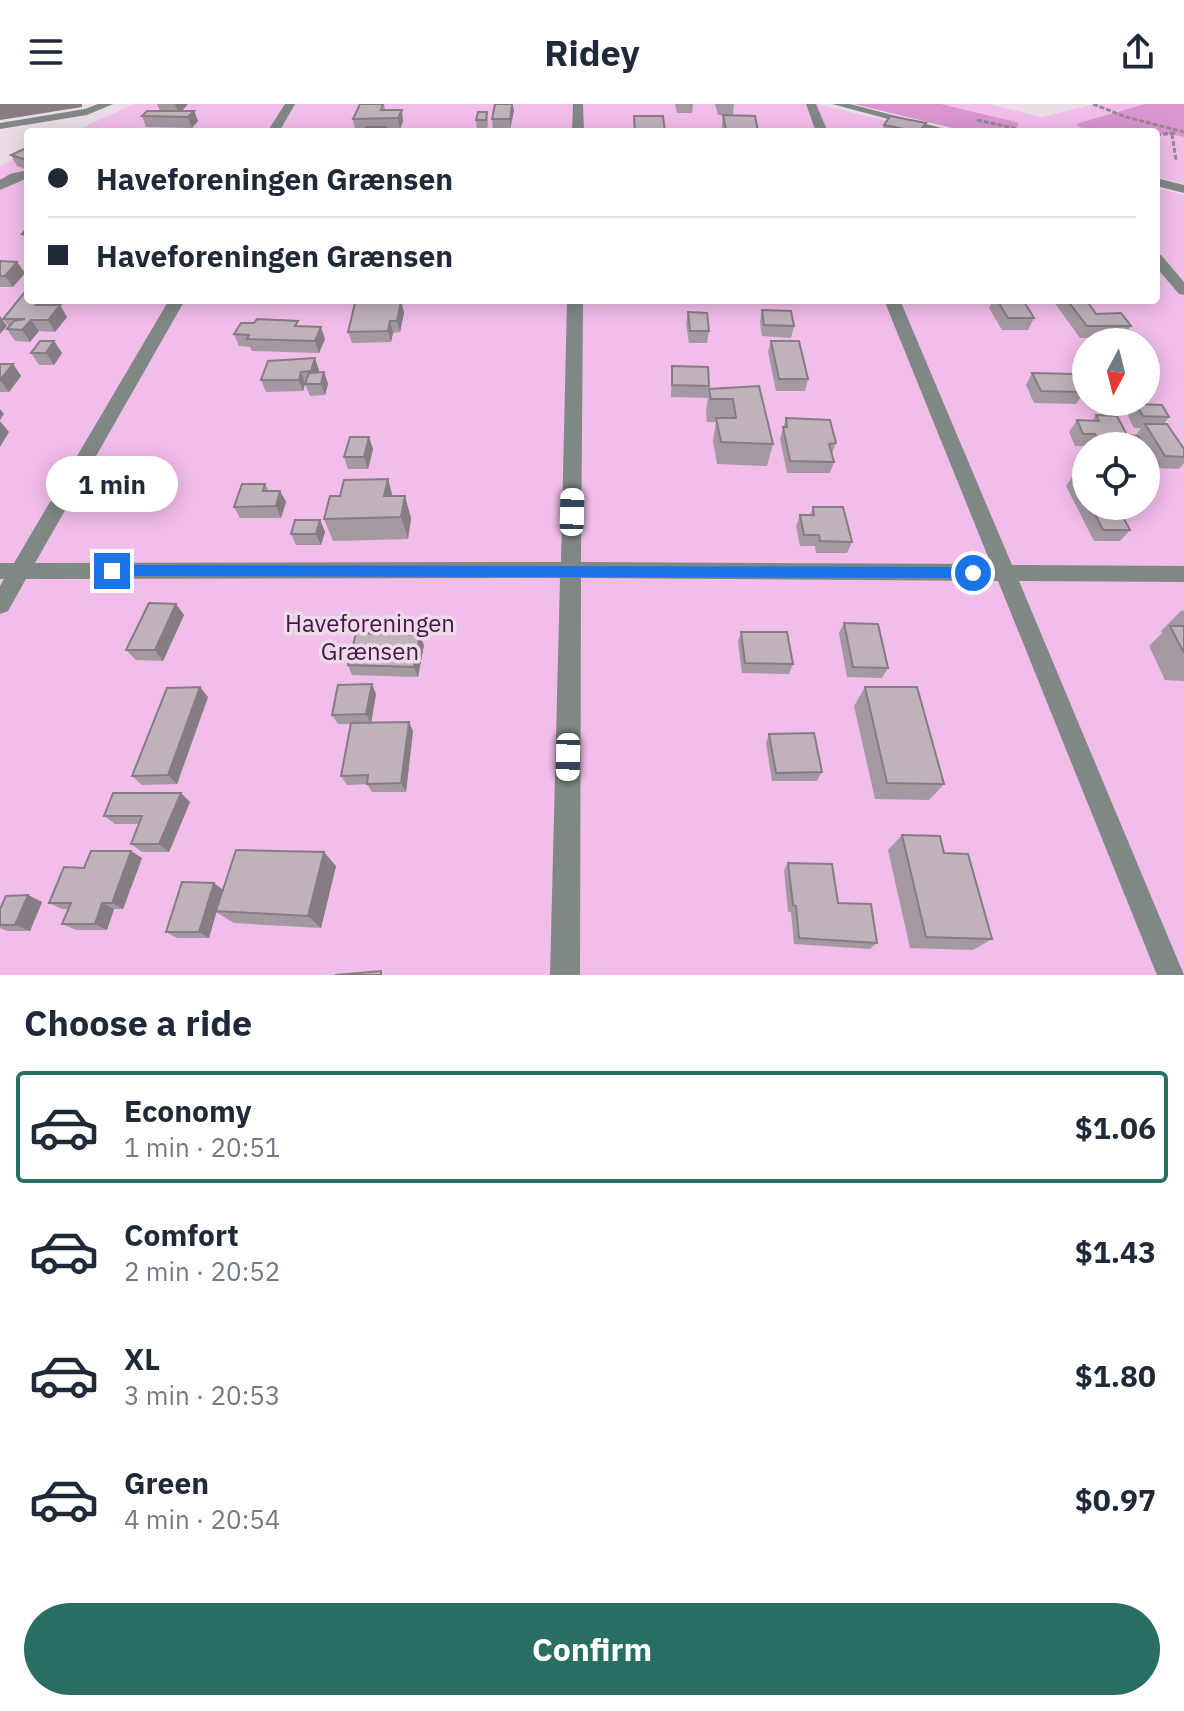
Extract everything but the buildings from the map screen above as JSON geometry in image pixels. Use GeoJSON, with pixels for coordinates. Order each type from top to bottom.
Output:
{"type":"FeatureCollection","features":[{"type":"Feature","properties":{"kind":"street"},"geometry":{"type":"LineString","coordinates":[[0,126],[87,112],[108,104]]}},
{"type":"Feature","properties":{"kind":"street"},"geometry":{"type":"LineString","coordinates":[[275,128],[290,104]]}},
{"type":"Feature","properties":{"kind":"street"},"geometry":{"type":"LineString","coordinates":[[578,104],[578,128]]}},
{"type":"Feature","properties":{"kind":"street"},"geometry":{"type":"LineString","coordinates":[[811,104],[820,128]]}},
{"type":"Feature","properties":{"kind":"street"},"geometry":{"type":"LineString","coordinates":[[837,104],[935,128]]}},
{"type":"Feature","properties":{"kind":"street"},"geometry":{"type":"LineString","coordinates":[[0,186],[24,175]]}},
{"type":"Feature","properties":{"kind":"street"},"geometry":{"type":"LineString","coordinates":[[1160,183],[1184,189]]}},
{"type":"Feature","properties":{"kind":"street"},"geometry":{"type":"LineString","coordinates":[[1160,263],[1184,291]]}},
{"type":"Feature","properties":{"kind":"street"},"geometry":{"type":"LineString","coordinates":[[0,605],[10,571],[175,304]]}},
{"type":"Feature","properties":{"kind":"street"},"geometry":{"type":"LineString","coordinates":[[565,975],[575,304]]}},
{"type":"Feature","properties":{"kind":"street"},"geometry":{"type":"LineString","coordinates":[[894,304],[1172,975]]}},
{"type":"Feature","properties":{"kind":"street"},"geometry":{"type":"LineString","coordinates":[[10,571],[571,570],[1184,574]]}},
{"type":"Feature","properties":{"kind":"path"},"geometry":{"type":"LineString","coordinates":[[1093,104],[1126,117],[1184,132],[1160,135]]}},
{"type":"Feature","properties":{"kind":"green space"},"geometry":{"type":"Polygon","coordinates":[[[134,104],[817,104],[915,128],[82,128],[134,104]]]}},
{"type":"Feature","properties":{"kind":"green space"},"geometry":{"type":"Polygon","coordinates":[[[854,104],[988,104],[1042,117],[1096,104],[1184,104],[1184,184],[1160,178],[1160,128],[953,128],[854,104]]]}},
{"type":"Feature","properties":{"kind":"green space","name":"Haveforeningen Grænsen"},"geometry":{"type":"Polygon","coordinates":[[[24,155],[24,304],[1160,304],[1160,189],[1184,195],[1184,975],[0,975],[0,166],[24,155]]]}},
{"type":"Feature","properties":{"kind":"shaded area"},"geometry":{"type":"Polygon","coordinates":[[[854,104],[941,104],[1019,123],[1016,128],[953,128],[854,104]]]}},
{"type":"Feature","properties":{"kind":"shaded area"},"geometry":{"type":"Polygon","coordinates":[[[1145,104],[1184,104],[1184,137],[1160,134],[1160,128],[1082,128],[1076,124],[1145,104]]]}},
{"type":"Feature","properties":{"kind":"route"},"geometry":{"type":"LineString","coordinates":[[112,571],[973,573]]}}]}
